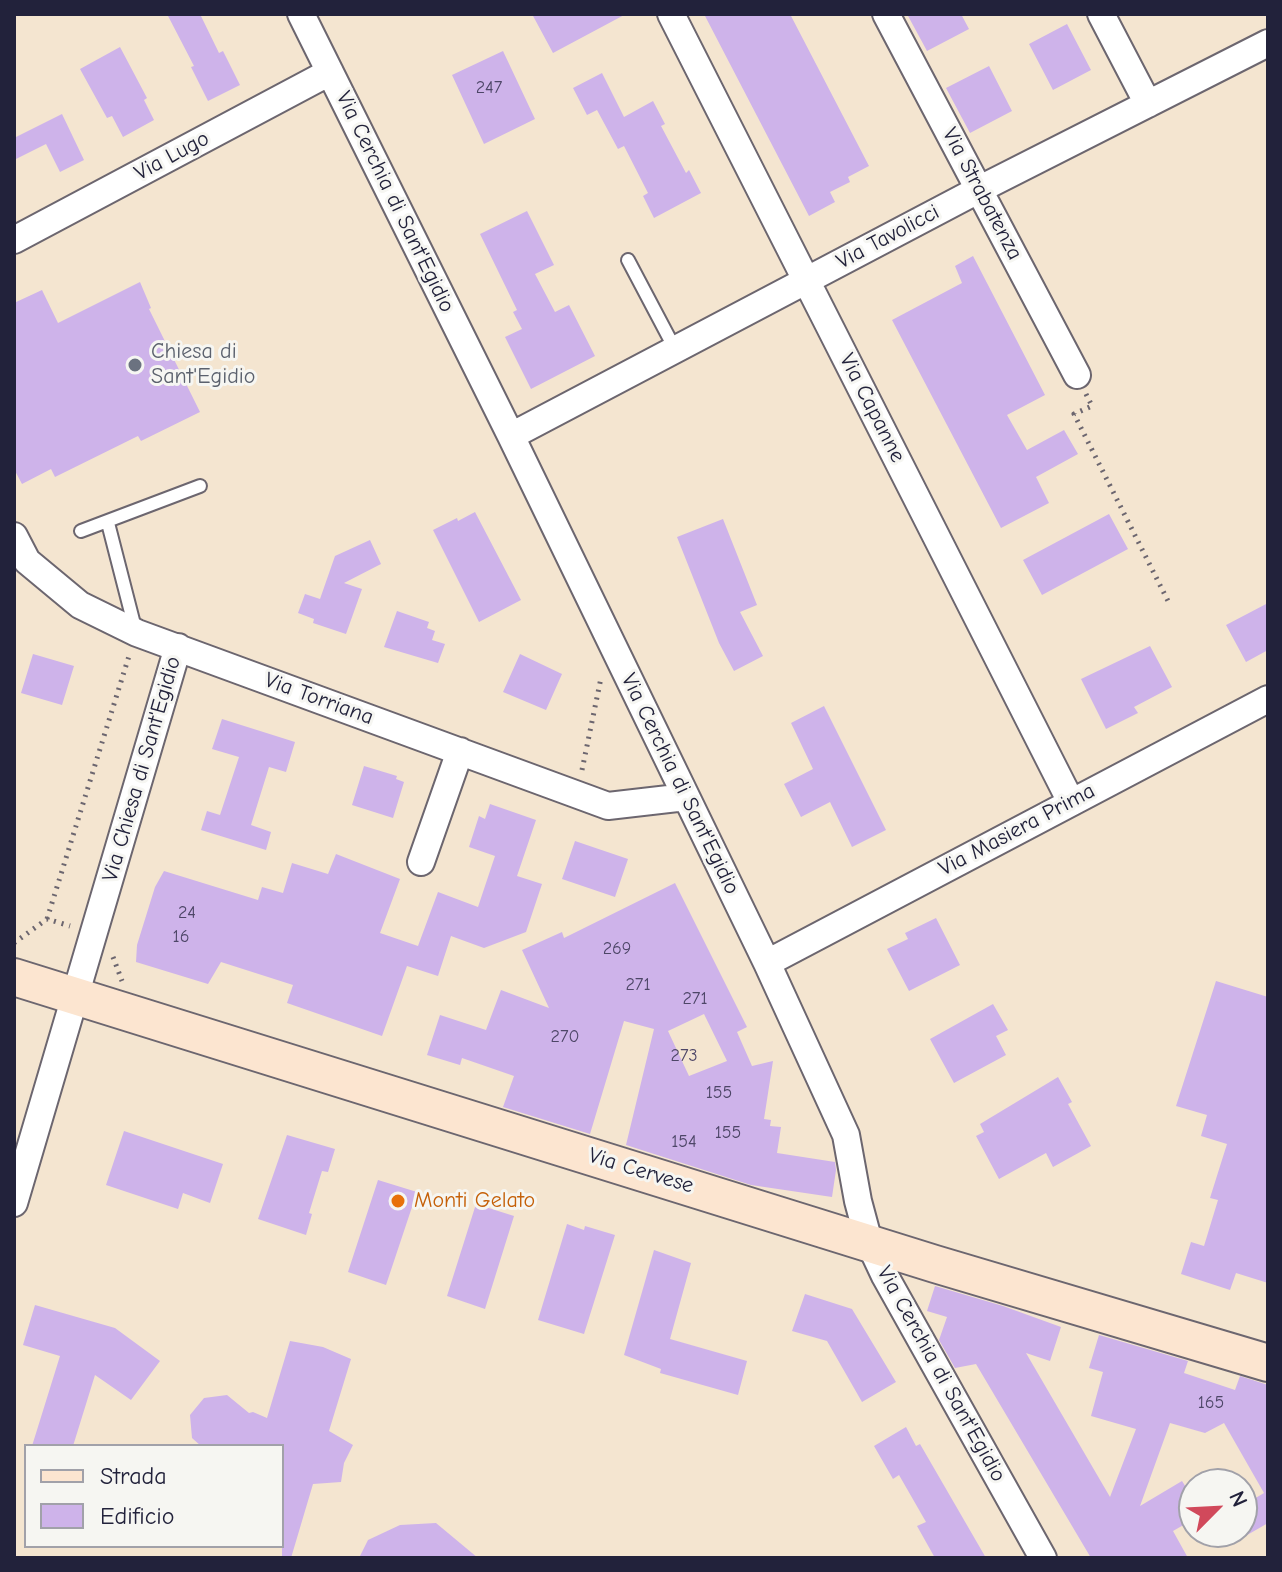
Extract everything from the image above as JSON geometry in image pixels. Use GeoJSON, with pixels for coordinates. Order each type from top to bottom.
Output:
{"type":"FeatureCollection","features":[{"type":"Feature","properties":{"kind":"main road","name":"Via Cervese"},"geometry":{"type":"LineString","coordinates":[[14,977],[935,1264],[1268,1363]]}},
{"type":"Feature","properties":{"kind":"street","name":"Via Cerchia di Sant'Egidio"},"geometry":{"type":"LineString","coordinates":[[301,14],[511,436],[767,963],[846,1135],[869,1242],[885,1276],[1043,1558]]}},
{"type":"Feature","properties":{"kind":"street","name":"Via Capanne"},"geometry":{"type":"LineString","coordinates":[[671,14],[1071,802]]}},
{"type":"Feature","properties":{"kind":"street","name":"Via Strabatenza"},"geometry":{"type":"LineString","coordinates":[[886,14],[1077,375]]}},
{"type":"Feature","properties":{"kind":"street"},"geometry":{"type":"LineString","coordinates":[[1101,14],[1148,104]]}},
{"type":"Feature","properties":{"kind":"street","name":"Via Tavolicci"},"geometry":{"type":"LineString","coordinates":[[511,436],[980,189],[1268,43]]}},
{"type":"Feature","properties":{"kind":"street","name":"Via Lugo"},"geometry":{"type":"LineString","coordinates":[[14,240],[330,72]]}},
{"type":"Feature","properties":{"kind":"street","name":"Via Chiesa di Sant'Egidio"},"geometry":{"type":"LineString","coordinates":[[14,536],[27,561],[80,605],[137,633],[178,647],[14,1203]]}},
{"type":"Feature","properties":{"kind":"street","name":"Via Torriana"},"geometry":{"type":"LineString","coordinates":[[178,647],[608,806],[686,797]]}},
{"type":"Feature","properties":{"kind":"street","name":"Via Masiera Prima"},"geometry":{"type":"LineString","coordinates":[[767,963],[1268,699]]}},
{"type":"Feature","properties":{"kind":"street"},"geometry":{"type":"LineString","coordinates":[[421,862],[460,751]]}},
{"type":"Feature","properties":{"kind":"lane"},"geometry":{"type":"LineString","coordinates":[[628,260],[675,349]]}},
{"type":"Feature","properties":{"kind":"lane"},"geometry":{"type":"LineString","coordinates":[[81,531],[200,486]]}},
{"type":"Feature","properties":{"kind":"lane"},"geometry":{"type":"LineString","coordinates":[[108,523],[137,633]]}},
{"type":"Feature","properties":{"kind":"path"},"geometry":{"type":"LineString","coordinates":[[1077,375],[1092,406],[1074,414],[1168,601]]}},
{"type":"Feature","properties":{"kind":"path"},"geometry":{"type":"LineString","coordinates":[[47,919],[137,633]]}},
{"type":"Feature","properties":{"kind":"path"},"geometry":{"type":"LineString","coordinates":[[577,795],[602,675]]}},
{"type":"Feature","properties":{"kind":"building"},"geometry":{"type":"Polygon","coordinates":[[[167,14],[200,14],[219,53],[223,51],[240,85],[208,101],[167,14]]]}},
{"type":"Feature","properties":{"kind":"building"},"geometry":{"type":"Polygon","coordinates":[[[532,14],[626,14],[553,53],[532,14]]]}},
{"type":"Feature","properties":{"kind":"building"},"geometry":{"type":"Polygon","coordinates":[[[704,14],[790,14],[869,166],[848,177],[850,182],[830,192],[835,202],[809,216],[704,14]]]}},
{"type":"Feature","properties":{"kind":"building"},"geometry":{"type":"Polygon","coordinates":[[[907,14],[961,14],[969,29],[927,51],[907,14]]]}},
{"type":"Feature","properties":{"kind":"building"},"geometry":{"type":"Polygon","coordinates":[[[1067,24],[1091,70],[1053,90],[1029,44],[1067,24]]]}},
{"type":"Feature","properties":{"kind":"building"},"geometry":{"type":"Polygon","coordinates":[[[120,47],[147,98],[144,100],[154,120],[123,137],[112,116],[107,118],[80,69],[120,47]]]}},
{"type":"Feature","properties":{"kind":"building"},"geometry":{"type":"Polygon","coordinates":[[[503,51],[535,119],[484,144],[452,75],[503,51]]]}},
{"type":"Feature","properties":{"kind":"building"},"geometry":{"type":"Polygon","coordinates":[[[989,66],[1012,111],[970,133],[946,88],[989,66]]]}},
{"type":"Feature","properties":{"kind":"building"},"geometry":{"type":"Polygon","coordinates":[[[602,73],[624,117],[653,101],[665,124],[661,126],[686,173],[689,170],[701,193],[654,218],[643,196],[648,193],[624,146],[618,149],[597,110],[587,115],[573,88],[602,73]]]}},
{"type":"Feature","properties":{"kind":"building"},"geometry":{"type":"Polygon","coordinates":[[[62,114],[84,160],[60,172],[46,144],[14,160],[14,138],[62,114]]]}},
{"type":"Feature","properties":{"kind":"building"},"geometry":{"type":"Polygon","coordinates":[[[527,211],[554,265],[535,274],[555,312],[569,305],[595,356],[531,389],[505,337],[522,329],[513,312],[517,310],[480,234],[527,211]]]}},
{"type":"Feature","properties":{"kind":"building"},"geometry":{"type":"Polygon","coordinates":[[[973,256],[1045,395],[1007,415],[1027,450],[1064,430],[1078,454],[1036,477],[1049,503],[1001,528],[892,320],[962,283],[955,266],[973,256]]]}},
{"type":"Feature","properties":{"kind":"building"},"geometry":{"type":"Polygon","coordinates":[[[140,282],[149,309],[200,412],[141,441],[138,436],[55,477],[51,469],[22,484],[14,469],[14,303],[42,290],[58,323],[140,282]]]}},
{"type":"Feature","properties":{"kind":"building"},"geometry":{"type":"Polygon","coordinates":[[[475,512],[521,600],[479,622],[433,530],[475,512]]]}},
{"type":"Feature","properties":{"kind":"building"},"geometry":{"type":"Polygon","coordinates":[[[1109,514],[1128,549],[1042,595],[1023,560],[1109,514]]]}},
{"type":"Feature","properties":{"kind":"building"},"geometry":{"type":"Polygon","coordinates":[[[723,519],[757,605],[740,612],[763,656],[734,671],[719,643],[677,537],[723,519]]]}},
{"type":"Feature","properties":{"kind":"building"},"geometry":{"type":"Polygon","coordinates":[[[370,540],[381,564],[344,583],[362,589],[346,634],[313,623],[314,619],[298,613],[305,594],[320,599],[335,556],[370,540]]]}},
{"type":"Feature","properties":{"kind":"building"},"geometry":{"type":"Polygon","coordinates":[[[1268,603],[1268,650],[1246,662],[1226,625],[1268,603]]]}},
{"type":"Feature","properties":{"kind":"building"},"geometry":{"type":"Polygon","coordinates":[[[397,611],[429,622],[427,628],[435,631],[432,640],[445,644],[438,663],[384,647],[397,611]]]}},
{"type":"Feature","properties":{"kind":"building"},"geometry":{"type":"Polygon","coordinates":[[[1150,646],[1172,687],[1134,707],[1138,713],[1106,729],[1081,679],[1150,646]]]}},
{"type":"Feature","properties":{"kind":"building"},"geometry":{"type":"Polygon","coordinates":[[[33,654],[74,666],[62,705],[21,693],[33,654]]]}},
{"type":"Feature","properties":{"kind":"building"},"geometry":{"type":"Polygon","coordinates":[[[520,654],[562,674],[546,710],[503,692],[520,654]]]}},
{"type":"Feature","properties":{"kind":"building"},"geometry":{"type":"Polygon","coordinates":[[[824,706],[886,830],[852,847],[830,802],[801,817],[784,784],[813,769],[791,723],[824,706]]]}},
{"type":"Feature","properties":{"kind":"building"},"geometry":{"type":"Polygon","coordinates":[[[222,719],[295,742],[286,772],[269,767],[251,825],[271,832],[266,850],[201,830],[207,811],[220,815],[239,757],[212,749],[222,719]]]}},
{"type":"Feature","properties":{"kind":"building"},"geometry":{"type":"Polygon","coordinates":[[[364,766],[397,776],[396,779],[404,782],[393,818],[352,805],[364,766]]]}},
{"type":"Feature","properties":{"kind":"building"},"geometry":{"type":"Polygon","coordinates":[[[490,804],[536,820],[517,876],[542,884],[526,932],[484,948],[451,936],[438,976],[407,966],[382,1036],[287,1003],[293,985],[221,962],[208,984],[136,962],[137,945],[155,887],[164,871],[258,900],[262,887],[283,893],[292,863],[328,874],[336,854],[400,879],[380,933],[418,946],[438,892],[478,907],[495,856],[469,847],[479,816],[485,819],[490,804]]]}},
{"type":"Feature","properties":{"kind":"building"},"geometry":{"type":"Polygon","coordinates":[[[575,841],[628,859],[615,897],[562,879],[575,841]]]}},
{"type":"Feature","properties":{"kind":"building"},"geometry":{"type":"Polygon","coordinates":[[[675,883],[747,1027],[737,1032],[752,1066],[773,1061],[764,1119],[771,1120],[770,1126],[781,1127],[777,1153],[835,1162],[832,1197],[751,1185],[626,1145],[654,1029],[624,1021],[590,1134],[503,1107],[514,1076],[462,1058],[460,1065],[427,1055],[440,1015],[486,1030],[501,990],[549,1008],[522,950],[562,932],[564,938],[675,883]],[[704,1014],[668,1031],[689,1076],[727,1061],[704,1014]]]}},
{"type":"Feature","properties":{"kind":"building"},"geometry":{"type":"Polygon","coordinates":[[[936,918],[960,965],[909,991],[887,949],[908,939],[905,933],[936,918]]]}},
{"type":"Feature","properties":{"kind":"building"},"geometry":{"type":"Polygon","coordinates":[[[1216,981],[1268,997],[1268,1283],[1236,1273],[1230,1290],[1181,1274],[1191,1242],[1204,1246],[1218,1200],[1210,1198],[1227,1144],[1201,1136],[1207,1115],[1176,1106],[1216,981]]]}},
{"type":"Feature","properties":{"kind":"building"},"geometry":{"type":"Polygon","coordinates":[[[993,1004],[1008,1030],[996,1036],[1006,1055],[954,1083],[930,1039],[993,1004]]]}},
{"type":"Feature","properties":{"kind":"building"},"geometry":{"type":"Polygon","coordinates":[[[1058,1077],[1072,1102],[1068,1104],[1091,1146],[1053,1167],[1046,1153],[999,1179],[976,1136],[984,1132],[980,1124],[1058,1077]]]}},
{"type":"Feature","properties":{"kind":"building"},"geometry":{"type":"Polygon","coordinates":[[[124,1131],[223,1164],[210,1203],[183,1193],[178,1209],[106,1185],[124,1131]]]}},
{"type":"Feature","properties":{"kind":"building"},"geometry":{"type":"Polygon","coordinates":[[[287,1135],[335,1149],[328,1172],[322,1171],[309,1213],[312,1214],[306,1235],[258,1219],[287,1135]]]}},
{"type":"Feature","properties":{"kind":"building"},"geometry":{"type":"Polygon","coordinates":[[[378,1180],[417,1192],[386,1285],[348,1272],[378,1180]]]}},
{"type":"Feature","properties":{"kind":"building"},"geometry":{"type":"Polygon","coordinates":[[[476,1204],[514,1216],[485,1309],[447,1296],[476,1204]]]}},
{"type":"Feature","properties":{"kind":"building"},"geometry":{"type":"Polygon","coordinates":[[[567,1224],[615,1235],[584,1334],[538,1320],[567,1224]]]}},
{"type":"Feature","properties":{"kind":"building"},"geometry":{"type":"Polygon","coordinates":[[[654,1250],[691,1263],[670,1339],[747,1361],[738,1395],[660,1373],[661,1369],[624,1355],[654,1250]]]}},
{"type":"Feature","properties":{"kind":"building"},"geometry":{"type":"Polygon","coordinates":[[[935,1286],[1061,1327],[1050,1361],[1026,1353],[1110,1497],[1136,1429],[1091,1416],[1103,1372],[1089,1368],[1099,1335],[1188,1361],[1184,1373],[1235,1390],[1240,1376],[1268,1385],[1268,1523],[1258,1529],[1258,1497],[1264,1493],[1258,1482],[1258,1468],[1250,1468],[1224,1423],[1205,1433],[1170,1423],[1140,1506],[1178,1483],[1178,1528],[1173,1531],[1178,1548],[1182,1548],[1188,1558],[1091,1558],[976,1364],[955,1368],[939,1340],[947,1317],[927,1311],[935,1286]]]}},
{"type":"Feature","properties":{"kind":"building"},"geometry":{"type":"Polygon","coordinates":[[[805,1294],[852,1309],[896,1382],[862,1402],[827,1341],[792,1331],[805,1294]]]}},
{"type":"Feature","properties":{"kind":"building"},"geometry":{"type":"Polygon","coordinates":[[[35,1305],[115,1328],[160,1361],[131,1400],[95,1375],[74,1444],[33,1444],[60,1356],[23,1345],[35,1305]]]}},
{"type":"Feature","properties":{"kind":"building"},"geometry":{"type":"Polygon","coordinates":[[[290,1341],[323,1347],[351,1359],[329,1431],[353,1445],[344,1463],[341,1482],[313,1484],[291,1558],[282,1558],[284,1444],[199,1444],[192,1438],[190,1415],[204,1398],[227,1395],[249,1413],[267,1418],[290,1341]]]}},
{"type":"Feature","properties":{"kind":"building"},"geometry":{"type":"Polygon","coordinates":[[[906,1427],[916,1446],[920,1444],[986,1558],[935,1558],[917,1526],[926,1522],[899,1475],[893,1479],[874,1446],[906,1427]]]}},
{"type":"Feature","properties":{"kind":"building"},"geometry":{"type":"Polygon","coordinates":[[[436,1523],[478,1558],[359,1558],[368,1540],[400,1525],[436,1523]]]}},
{"type":"Feature","properties":{"kind":"place","name":"Chiesa di Sant'Egidio"},"geometry":{"type":"Point","coordinates":[135,365]}},
{"type":"Feature","properties":{"kind":"place","name":"Monti Gelato"},"geometry":{"type":"Point","coordinates":[398,1201]}}]}
